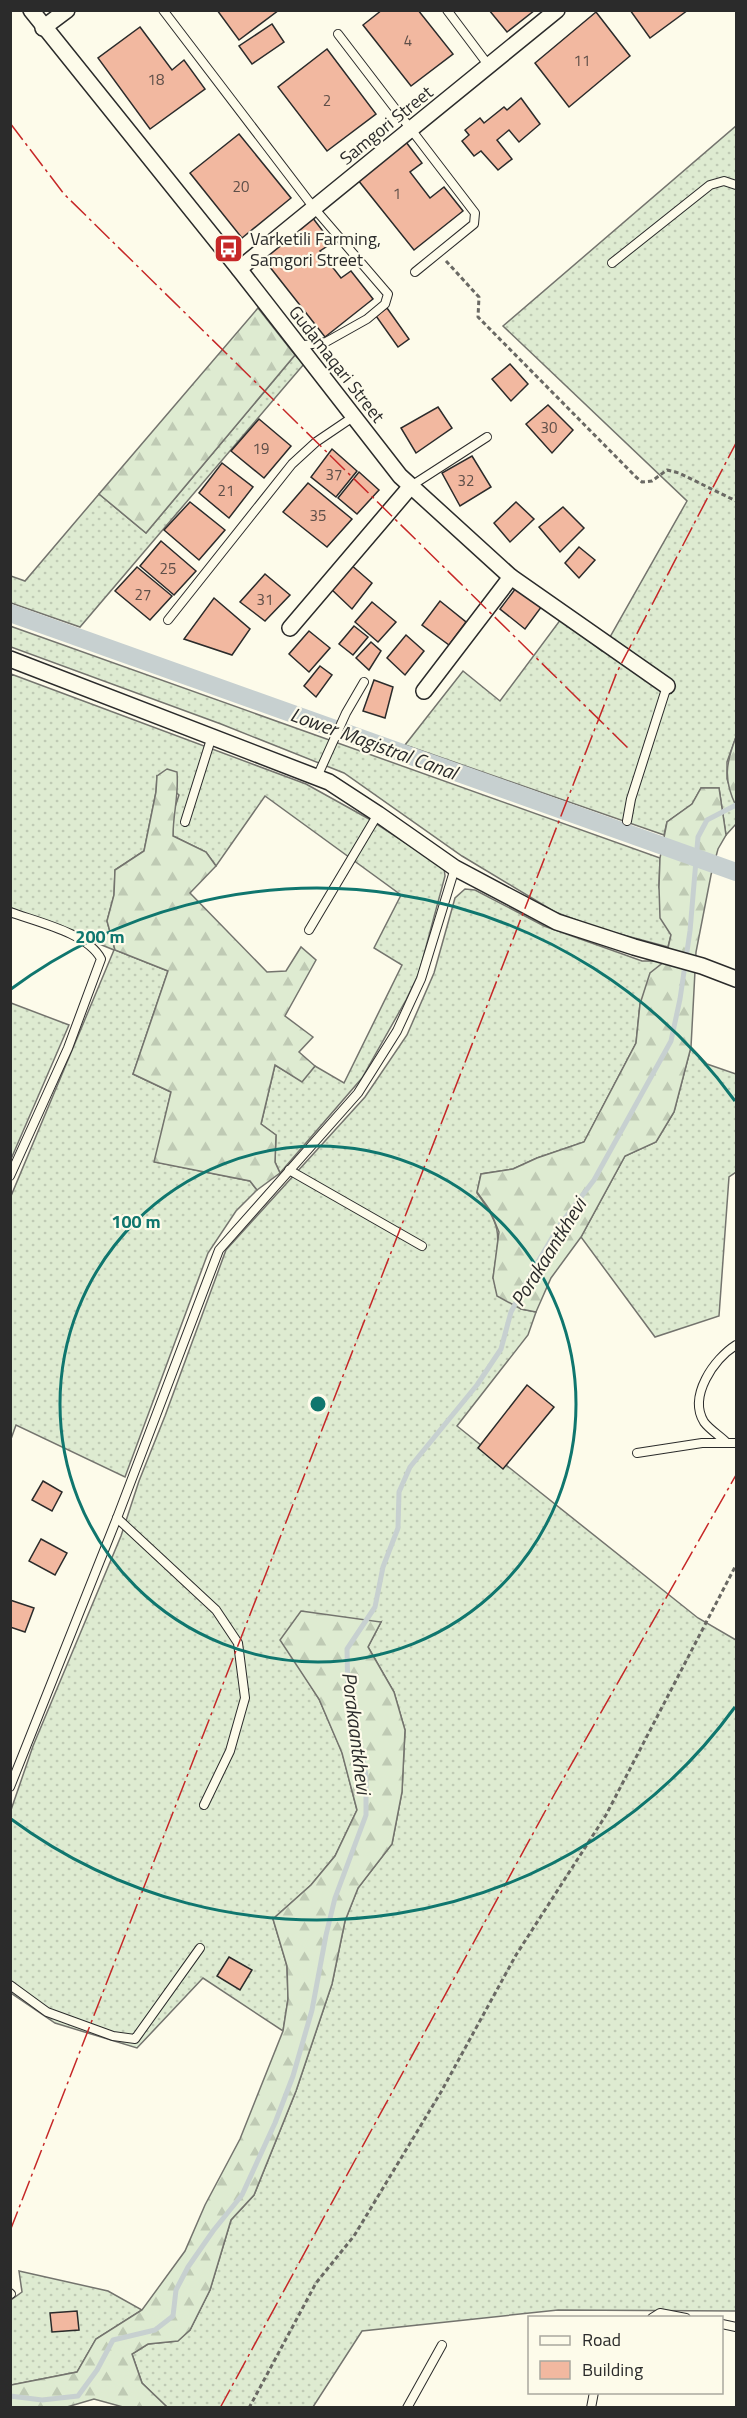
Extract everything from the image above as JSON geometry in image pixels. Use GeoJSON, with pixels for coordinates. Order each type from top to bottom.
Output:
{"type":"FeatureCollection","features":[{"type":"Feature","properties":{"kind":"street","name":"Gudamaqari Street"},"geometry":{"type":"LineString","coordinates":[[30,10],[239,269],[400,476],[511,577],[668,686]]}},
{"type":"Feature","properties":{"kind":"street"},"geometry":{"type":"LineString","coordinates":[[43,28],[67,10]]}},
{"type":"Feature","properties":{"kind":"street","name":"Samgori Street"},"geometry":{"type":"LineString","coordinates":[[239,269],[557,10]]}},
{"type":"Feature","properties":{"kind":"street"},"geometry":{"type":"LineString","coordinates":[[290,628],[411,486]]}},
{"type":"Feature","properties":{"kind":"street"},"geometry":{"type":"LineString","coordinates":[[424,691],[511,577]]}},
{"type":"Feature","properties":{"kind":"street"},"geometry":{"type":"LineString","coordinates":[[10,659],[212,736],[320,771],[329,782],[455,868],[557,922],[634,947],[671,956],[736,979]]}},
{"type":"Feature","properties":{"kind":"lane"},"geometry":{"type":"LineString","coordinates":[[163,10],[314,208],[388,294],[388,300],[367,319],[326,342],[298,346]]}},
{"type":"Feature","properties":{"kind":"lane"},"geometry":{"type":"LineString","coordinates":[[447,10],[489,66]]}},
{"type":"Feature","properties":{"kind":"lane"},"geometry":{"type":"LineString","coordinates":[[338,34],[475,213],[474,224],[415,272]]}},
{"type":"Feature","properties":{"kind":"lane"},"geometry":{"type":"LineString","coordinates":[[612,263],[710,185],[724,181],[736,185]]}},
{"type":"Feature","properties":{"kind":"lane"},"geometry":{"type":"LineString","coordinates":[[168,620],[292,464],[316,442],[353,417]]}},
{"type":"Feature","properties":{"kind":"lane"},"geometry":{"type":"LineString","coordinates":[[411,486],[487,437]]}},
{"type":"Feature","properties":{"kind":"lane"},"geometry":{"type":"LineString","coordinates":[[320,771],[346,713],[364,682]]}},
{"type":"Feature","properties":{"kind":"lane"},"geometry":{"type":"LineString","coordinates":[[627,821],[631,799],[668,686]]}},
{"type":"Feature","properties":{"kind":"lane"},"geometry":{"type":"LineString","coordinates":[[185,822],[212,736]]}},
{"type":"Feature","properties":{"kind":"lane"},"geometry":{"type":"LineString","coordinates":[[309,930],[378,814]]}},
{"type":"Feature","properties":{"kind":"lane"},"geometry":{"type":"LineString","coordinates":[[10,1787],[117,1518],[219,1250],[358,1093],[396,1031],[421,979],[455,868]]}},
{"type":"Feature","properties":{"kind":"lane"},"geometry":{"type":"LineString","coordinates":[[10,912],[81,938],[97,950],[101,959],[68,1048],[10,1176]]}},
{"type":"Feature","properties":{"kind":"lane"},"geometry":{"type":"LineString","coordinates":[[289,1170],[422,1246]]}},
{"type":"Feature","properties":{"kind":"lane"},"geometry":{"type":"LineString","coordinates":[[726,1442],[704,1422],[698,1396],[711,1369],[736,1345]]}},
{"type":"Feature","properties":{"kind":"lane"},"geometry":{"type":"LineString","coordinates":[[637,1453],[702,1443],[736,1443]]}},
{"type":"Feature","properties":{"kind":"lane"},"geometry":{"type":"LineString","coordinates":[[117,1518],[216,1610],[238,1643],[245,1698],[230,1750],[204,1804]]}},
{"type":"Feature","properties":{"kind":"lane"},"geometry":{"type":"LineString","coordinates":[[10,1985],[47,2012],[113,2036],[135,2039],[200,1948]]}},
{"type":"Feature","properties":{"kind":"lane"},"geometry":{"type":"LineString","coordinates":[[655,2316],[660,2313],[676,2316]]}},
{"type":"Feature","properties":{"kind":"lane"},"geometry":{"type":"LineString","coordinates":[[407,2408],[442,2345]]}},
{"type":"Feature","properties":{"kind":"path"},"geometry":{"type":"LineString","coordinates":[[439,253],[479,297],[478,317],[636,477],[642,482],[652,481],[667,470],[679,473],[736,501]]}},
{"type":"Feature","properties":{"kind":"path"},"geometry":{"type":"LineString","coordinates":[[249,2408],[316,2283],[354,2236],[441,2092],[516,1955],[606,1815],[736,1565]]}},
{"type":"Feature","properties":{"kind":"green space"},"geometry":{"type":"Polygon","coordinates":[[[736,126],[736,737],[727,762],[727,779],[736,806],[736,824],[726,835],[719,788],[701,788],[692,804],[667,822],[664,835],[405,745],[463,671],[500,701],[561,619],[602,651],[687,501],[503,326],[736,126]]]}},
{"type":"Feature","properties":{"kind":"green space"},"geometry":{"type":"Polygon","coordinates":[[[258,308],[295,355],[146,533],[99,494],[258,308]]]}},
{"type":"Feature","properties":{"kind":"green space"},"geometry":{"type":"Polygon","coordinates":[[[295,355],[304,364],[80,627],[11,603],[11,576],[25,581],[99,494],[146,533],[295,355]]]}},
{"type":"Feature","properties":{"kind":"green space"},"geometry":{"type":"Polygon","coordinates":[[[10,626],[660,858],[659,887],[671,935],[668,947],[601,929],[555,912],[462,856],[344,773],[221,724],[11,647],[10,626]]]}},
{"type":"Feature","properties":{"kind":"green space"},"geometry":{"type":"Polygon","coordinates":[[[11,674],[306,784],[369,819],[444,868],[445,876],[419,973],[406,1000],[362,1078],[280,1173],[275,1162],[276,1135],[261,1124],[275,1065],[302,1081],[315,1066],[344,1083],[402,965],[374,948],[401,895],[265,796],[216,866],[206,852],[173,836],[173,813],[179,795],[157,776],[144,851],[115,870],[114,895],[107,921],[115,950],[168,971],[133,1074],[171,1092],[155,1162],[250,1181],[257,1190],[236,1211],[208,1253],[125,1477],[16,1425],[11,1439],[11,1196],[114,950],[11,908],[11,674]]]}},
{"type":"Feature","properties":{"kind":"green space"},"geometry":{"type":"Polygon","coordinates":[[[736,737],[736,806],[729,787],[727,771],[736,737]]]}},
{"type":"Feature","properties":{"kind":"green space"},"geometry":{"type":"Polygon","coordinates":[[[167,769],[177,772],[173,836],[206,852],[216,866],[190,893],[267,972],[286,971],[301,947],[316,960],[285,1016],[313,1037],[299,1052],[315,1066],[302,1082],[275,1065],[261,1124],[276,1135],[275,1162],[280,1173],[257,1190],[250,1181],[154,1162],[171,1092],[133,1074],[168,971],[115,950],[107,921],[114,895],[115,870],[144,851],[157,776],[167,769]]]}},
{"type":"Feature","properties":{"kind":"green space"},"geometry":{"type":"Polygon","coordinates":[[[701,788],[719,788],[726,835],[718,849],[711,875],[696,952],[691,1047],[674,1112],[656,1142],[625,1156],[581,1237],[551,1278],[536,1312],[521,1309],[497,1296],[493,1278],[499,1232],[490,1210],[477,1192],[481,1174],[513,1169],[584,1142],[636,1043],[640,1004],[650,973],[665,961],[671,935],[660,918],[659,887],[660,858],[667,822],[692,804],[701,788]]]}},
{"type":"Feature","properties":{"kind":"green space"},"geometry":{"type":"Polygon","coordinates":[[[465,889],[475,890],[544,926],[642,961],[665,961],[640,1004],[636,1043],[584,1142],[513,1169],[481,1174],[477,1193],[496,1224],[498,1242],[493,1278],[521,1309],[536,1312],[528,1335],[457,1426],[698,1618],[736,1640],[736,2311],[558,2310],[362,2331],[313,2407],[167,2407],[142,2383],[132,2354],[148,2344],[177,2341],[190,2330],[210,2290],[231,2220],[254,2195],[296,2091],[332,1984],[345,1921],[358,1888],[392,1844],[402,1792],[405,1730],[394,1692],[368,1647],[381,1622],[297,1664],[319,1699],[342,1752],[357,1810],[335,1856],[311,1885],[273,1919],[287,1966],[288,1999],[283,2031],[203,1978],[137,2048],[55,2023],[11,1993],[11,1810],[33,1746],[121,1536],[139,1481],[226,1250],[365,1097],[407,1035],[434,973],[455,898],[465,889]]]}},
{"type":"Feature","properties":{"kind":"green space"},"geometry":{"type":"Polygon","coordinates":[[[10,1003],[69,1025],[11,1159],[10,1003]]]}},
{"type":"Feature","properties":{"kind":"green space"},"geometry":{"type":"Polygon","coordinates":[[[691,1047],[707,1064],[736,1074],[736,1172],[729,1177],[719,1316],[655,1337],[581,1237],[625,1156],[656,1142],[674,1112],[691,1047]]]}},
{"type":"Feature","properties":{"kind":"green space"},"geometry":{"type":"Polygon","coordinates":[[[301,1611],[381,1622],[368,1647],[394,1692],[405,1730],[402,1792],[392,1844],[358,1888],[345,1921],[332,1984],[296,2091],[254,2195],[231,2220],[210,2290],[190,2330],[178,2341],[148,2344],[132,2354],[142,2383],[167,2407],[123,2407],[94,2399],[67,2407],[11,2407],[11,2385],[77,2372],[96,2339],[142,2310],[185,2251],[205,2205],[240,2139],[283,2031],[288,1999],[287,1966],[273,1919],[311,1885],[335,1856],[357,1810],[342,1753],[319,1699],[280,1640],[301,1611]]]}},
{"type":"Feature","properties":{"kind":"green space"},"geometry":{"type":"Polygon","coordinates":[[[19,2271],[108,2291],[142,2310],[96,2339],[77,2372],[11,2385],[11,2300],[22,2292],[19,2271]]]}},
{"type":"Feature","properties":{"kind":"building"},"geometry":{"type":"Polygon","coordinates":[[[217,10],[279,10],[239,40],[217,10]]]}},
{"type":"Feature","properties":{"kind":"building"},"geometry":{"type":"Polygon","coordinates":[[[382,10],[418,10],[453,54],[411,86],[363,25],[382,10]]]}},
{"type":"Feature","properties":{"kind":"building"},"geometry":{"type":"Polygon","coordinates":[[[489,10],[535,10],[507,32],[489,10]]]}},
{"type":"Feature","properties":{"kind":"building"},"geometry":{"type":"Polygon","coordinates":[[[630,10],[688,10],[650,38],[630,10]]]}},
{"type":"Feature","properties":{"kind":"building"},"geometry":{"type":"Polygon","coordinates":[[[596,12],[630,56],[569,107],[535,63],[596,12]]]}},
{"type":"Feature","properties":{"kind":"building"},"geometry":{"type":"Polygon","coordinates":[[[272,24],[284,42],[252,64],[239,46],[272,24]]]}},
{"type":"Feature","properties":{"kind":"building"},"geometry":{"type":"Polygon","coordinates":[[[140,27],[172,70],[184,60],[205,89],[150,129],[98,58],[140,27]]]}},
{"type":"Feature","properties":{"kind":"building"},"geometry":{"type":"Polygon","coordinates":[[[327,49],[376,114],[327,151],[278,87],[327,49]]]}},
{"type":"Feature","properties":{"kind":"building"},"geometry":{"type":"Polygon","coordinates":[[[521,98],[540,124],[519,142],[509,130],[497,140],[512,159],[498,170],[481,151],[474,156],[462,141],[469,135],[465,130],[480,118],[484,123],[504,107],[507,110],[521,98]]]}},
{"type":"Feature","properties":{"kind":"building"},"geometry":{"type":"Polygon","coordinates":[[[239,134],[291,198],[242,238],[190,173],[239,134]]]}},
{"type":"Feature","properties":{"kind":"building"},"geometry":{"type":"Polygon","coordinates":[[[406,142],[422,163],[410,172],[430,198],[444,187],[463,211],[414,250],[358,180],[406,142]]]}},
{"type":"Feature","properties":{"kind":"building"},"geometry":{"type":"Polygon","coordinates":[[[312,217],[332,243],[320,251],[341,278],[351,271],[373,299],[325,337],[262,257],[312,217]]]}},
{"type":"Feature","properties":{"kind":"building"},"geometry":{"type":"Polygon","coordinates":[[[387,308],[409,339],[398,347],[376,316],[387,308]]]}},
{"type":"Feature","properties":{"kind":"building"},"geometry":{"type":"Polygon","coordinates":[[[510,364],[528,384],[511,401],[492,379],[510,364]]]}},
{"type":"Feature","properties":{"kind":"building"},"geometry":{"type":"Polygon","coordinates":[[[548,405],[573,430],[552,453],[526,424],[548,405]]]}},
{"type":"Feature","properties":{"kind":"building"},"geometry":{"type":"Polygon","coordinates":[[[438,407],[452,428],[416,453],[401,428],[438,407]]]}},
{"type":"Feature","properties":{"kind":"building"},"geometry":{"type":"Polygon","coordinates":[[[259,419],[291,446],[264,478],[231,451],[259,419]]]}},
{"type":"Feature","properties":{"kind":"building"},"geometry":{"type":"Polygon","coordinates":[[[332,449],[357,471],[336,497],[311,477],[332,449]]]}},
{"type":"Feature","properties":{"kind":"building"},"geometry":{"type":"Polygon","coordinates":[[[472,456],[491,487],[460,506],[442,473],[472,456]]]}},
{"type":"Feature","properties":{"kind":"building"},"geometry":{"type":"Polygon","coordinates":[[[222,463],[253,487],[229,518],[199,493],[222,463]]]}},
{"type":"Feature","properties":{"kind":"building"},"geometry":{"type":"Polygon","coordinates":[[[359,472],[379,490],[357,514],[338,498],[359,472]]]}},
{"type":"Feature","properties":{"kind":"building"},"geometry":{"type":"Polygon","coordinates":[[[308,483],[352,519],[327,547],[283,512],[308,483]]]}},
{"type":"Feature","properties":{"kind":"building"},"geometry":{"type":"Polygon","coordinates":[[[190,502],[225,530],[199,560],[164,530],[190,502]]]}},
{"type":"Feature","properties":{"kind":"building"},"geometry":{"type":"Polygon","coordinates":[[[516,502],[534,519],[510,542],[494,523],[516,502]]]}},
{"type":"Feature","properties":{"kind":"building"},"geometry":{"type":"Polygon","coordinates":[[[563,507],[584,528],[560,552],[539,527],[563,507]]]}},
{"type":"Feature","properties":{"kind":"building"},"geometry":{"type":"Polygon","coordinates":[[[161,541],[196,571],[174,595],[140,566],[161,541]]]}},
{"type":"Feature","properties":{"kind":"building"},"geometry":{"type":"Polygon","coordinates":[[[579,547],[595,560],[579,578],[565,563],[579,547]]]}},
{"type":"Feature","properties":{"kind":"building"},"geometry":{"type":"Polygon","coordinates":[[[350,564],[372,583],[352,609],[330,588],[350,564]]]}},
{"type":"Feature","properties":{"kind":"building"},"geometry":{"type":"Polygon","coordinates":[[[137,567],[172,596],[150,620],[115,591],[137,567]]]}},
{"type":"Feature","properties":{"kind":"building"},"geometry":{"type":"Polygon","coordinates":[[[265,574],[290,595],[265,621],[240,602],[265,574]]]}},
{"type":"Feature","properties":{"kind":"building"},"geometry":{"type":"Polygon","coordinates":[[[516,588],[542,606],[525,629],[500,609],[516,588]]]}},
{"type":"Feature","properties":{"kind":"building"},"geometry":{"type":"Polygon","coordinates":[[[214,598],[250,629],[232,655],[184,639],[214,598]]]}},
{"type":"Feature","properties":{"kind":"building"},"geometry":{"type":"Polygon","coordinates":[[[440,601],[466,622],[449,645],[422,625],[440,601]]]}},
{"type":"Feature","properties":{"kind":"building"},"geometry":{"type":"Polygon","coordinates":[[[372,602],[396,622],[378,642],[355,622],[372,602]]]}},
{"type":"Feature","properties":{"kind":"building"},"geometry":{"type":"Polygon","coordinates":[[[354,626],[368,637],[353,655],[339,644],[354,626]]]}},
{"type":"Feature","properties":{"kind":"building"},"geometry":{"type":"Polygon","coordinates":[[[309,631],[330,648],[309,672],[289,654],[309,631]]]}},
{"type":"Feature","properties":{"kind":"building"},"geometry":{"type":"Polygon","coordinates":[[[406,635],[424,651],[405,675],[387,658],[406,635]]]}},
{"type":"Feature","properties":{"kind":"building"},"geometry":{"type":"Polygon","coordinates":[[[371,642],[381,651],[369,670],[356,658],[371,642]]]}},
{"type":"Feature","properties":{"kind":"building"},"geometry":{"type":"Polygon","coordinates":[[[320,666],[332,675],[316,697],[304,686],[320,666]]]}},
{"type":"Feature","properties":{"kind":"building"},"geometry":{"type":"Polygon","coordinates":[[[374,680],[393,687],[385,718],[363,711],[374,680]]]}},
{"type":"Feature","properties":{"kind":"building"},"geometry":{"type":"Polygon","coordinates":[[[527,1385],[554,1407],[503,1469],[478,1448],[527,1385]]]}},
{"type":"Feature","properties":{"kind":"building"},"geometry":{"type":"Polygon","coordinates":[[[43,1481],[62,1492],[52,1511],[32,1500],[43,1481]]]}},
{"type":"Feature","properties":{"kind":"building"},"geometry":{"type":"Polygon","coordinates":[[[41,1539],[67,1553],[55,1575],[29,1561],[41,1539]]]}},
{"type":"Feature","properties":{"kind":"building"},"geometry":{"type":"Polygon","coordinates":[[[10,1600],[34,1608],[25,1632],[10,1627],[10,1600]]]}},
{"type":"Feature","properties":{"kind":"building"},"geometry":{"type":"Polygon","coordinates":[[[229,1957],[252,1970],[240,1990],[217,1976],[229,1957]]]}},
{"type":"Feature","properties":{"kind":"building"},"geometry":{"type":"Polygon","coordinates":[[[77,2311],[79,2330],[52,2332],[50,2313],[77,2311]]]}},
{"type":"Feature","properties":{"kind":"waterway","name":"Lower Magistral Canal"},"geometry":{"type":"LineString","coordinates":[[10,613],[736,872]]}},
{"type":"Feature","properties":{"kind":"waterway","name":"Porakaantkhevi"},"geometry":{"type":"LineString","coordinates":[[10,2396],[42,2400],[78,2396],[97,2370],[113,2340],[155,2330],[173,2316],[176,2290],[188,2267],[242,2195],[275,2123],[293,2076],[312,2010],[335,1898],[366,1815],[366,1776],[358,1731],[348,1697],[347,1649],[375,1607],[383,1567],[398,1528],[399,1492],[410,1467],[477,1385],[501,1349],[511,1312],[536,1265],[559,1226],[594,1180],[671,1041],[690,931],[698,837],[707,820],[736,805]]}},
{"type":"Feature","properties":{"kind":"power"},"geometry":{"type":"LineString","coordinates":[[10,123],[64,194],[628,748]]}},
{"type":"Feature","properties":{"kind":"power"},"geometry":{"type":"LineString","coordinates":[[10,2231],[617,672],[736,443]]}},
{"type":"Feature","properties":{"kind":"power"},"geometry":{"type":"LineString","coordinates":[[220,2408],[554,1795],[736,1475]]}},
{"type":"Feature","properties":{"kind":"place","name":"Varketili Farming, Samgori Street"},"geometry":{"type":"Point","coordinates":[229,248]}}]}
